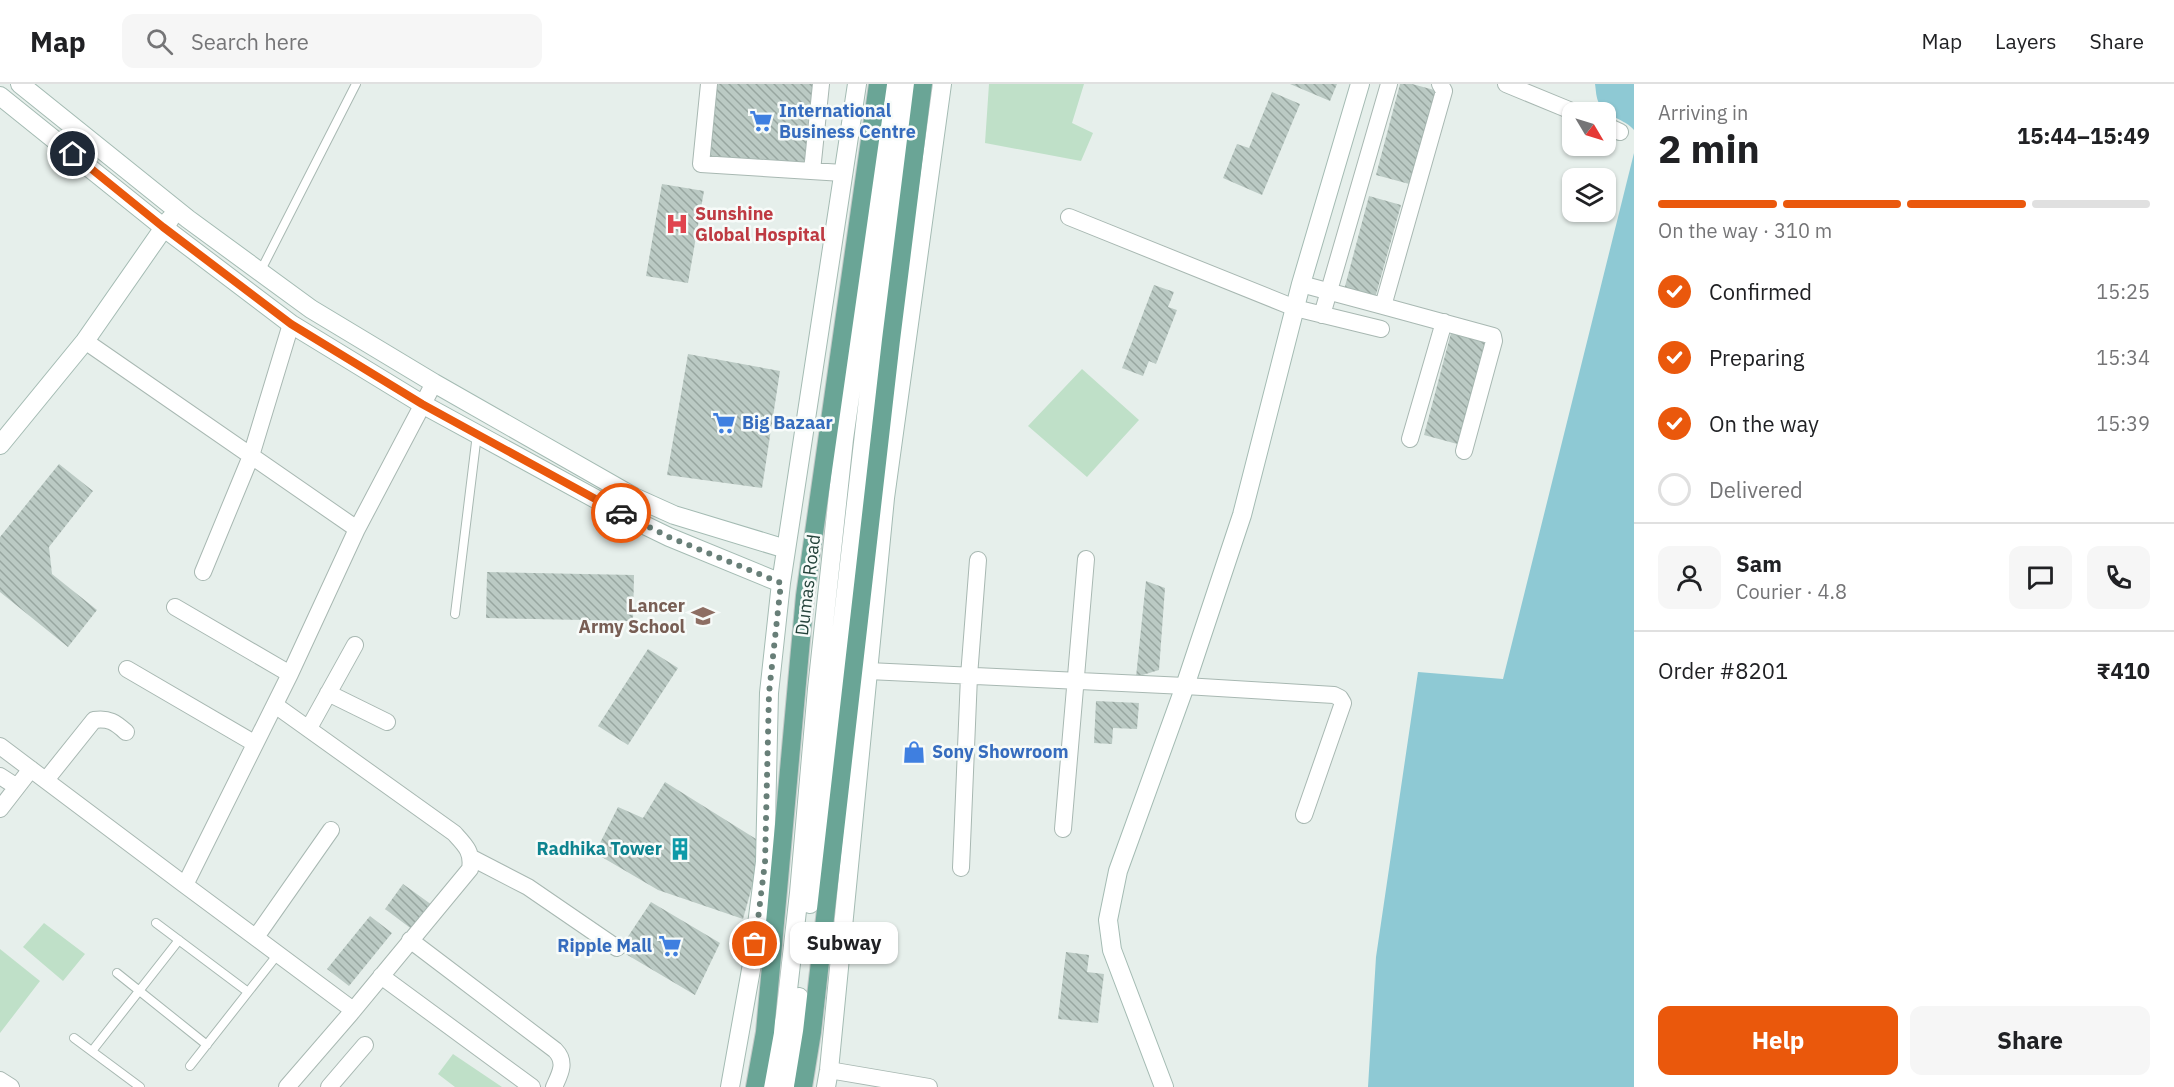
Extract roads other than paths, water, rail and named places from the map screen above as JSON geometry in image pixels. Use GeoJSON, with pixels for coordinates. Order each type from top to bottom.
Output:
{"type":"FeatureCollection","features":[{"type":"Feature","properties":{"kind":"main road","name":"Dumas Road"},"geometry":{"type":"LineString","coordinates":[[755,1087],[766,1021],[805,596],[879,84]]}},
{"type":"Feature","properties":{"kind":"main road"},"geometry":{"type":"LineString","coordinates":[[803,1087],[814,1020],[891,340],[923,84]]}},
{"type":"Feature","properties":{"kind":"street"},"geometry":{"type":"LineString","coordinates":[[21,84],[177,211],[311,309],[434,383],[634,497],[674,515],[786,549]]}},
{"type":"Feature","properties":{"kind":"street"},"geometry":{"type":"LineString","coordinates":[[709,84],[701,164],[843,173]]}},
{"type":"Feature","properties":{"kind":"street"},"geometry":{"type":"LineString","coordinates":[[812,171],[822,84]]}},
{"type":"Feature","properties":{"kind":"street"},"geometry":{"type":"LineString","coordinates":[[730,1087],[752,964],[765,862],[769,693],[781,583],[857,84]]}},
{"type":"Feature","properties":{"kind":"street"},"geometry":{"type":"LineString","coordinates":[[771,1087],[785,1016],[799,893],[817,689],[844,440],[895,84]]}},
{"type":"Feature","properties":{"kind":"street"},"geometry":{"type":"LineString","coordinates":[[785,1087],[795,1034],[868,399],[910,84]]}},
{"type":"Feature","properties":{"kind":"street"},"geometry":{"type":"LineString","coordinates":[[928,1087],[827,1078],[885,498],[942,84]]}},
{"type":"Feature","properties":{"kind":"street"},"geometry":{"type":"LineString","coordinates":[[1164,1087],[1112,950],[1108,920],[1118,871],[1185,686],[1242,515],[1302,281],[1360,84]]}},
{"type":"Feature","properties":{"kind":"street"},"geometry":{"type":"LineString","coordinates":[[1322,315],[1389,84]]}},
{"type":"Feature","properties":{"kind":"street"},"geometry":{"type":"LineString","coordinates":[[1383,306],[1444,92],[1440,84]]}},
{"type":"Feature","properties":{"kind":"street"},"geometry":{"type":"LineString","coordinates":[[1506,84],[1562,107]]}},
{"type":"Feature","properties":{"kind":"street"},"geometry":{"type":"LineString","coordinates":[[0,96],[163,227],[291,324],[422,404],[661,533],[781,583]]}},
{"type":"Feature","properties":{"kind":"street"},"geometry":{"type":"LineString","coordinates":[[0,445],[85,341],[163,227],[177,211]]}},
{"type":"Feature","properties":{"kind":"street"},"geometry":{"type":"LineString","coordinates":[[1069,217],[1295,308],[1381,329]]}},
{"type":"Feature","properties":{"kind":"street"},"geometry":{"type":"LineString","coordinates":[[1302,281],[1494,336],[1464,451]]}},
{"type":"Feature","properties":{"kind":"street"},"geometry":{"type":"LineString","coordinates":[[1410,439],[1444,322]]}},
{"type":"Feature","properties":{"kind":"street"},"geometry":{"type":"LineString","coordinates":[[203,572],[250,456],[291,324]]}},
{"type":"Feature","properties":{"kind":"street"},"geometry":{"type":"LineString","coordinates":[[85,341],[357,529]]}},
{"type":"Feature","properties":{"kind":"street"},"geometry":{"type":"LineString","coordinates":[[185,885],[290,674],[357,529],[434,383]]}},
{"type":"Feature","properties":{"kind":"street"},"geometry":{"type":"LineString","coordinates":[[1063,829],[1086,559]]}},
{"type":"Feature","properties":{"kind":"street"},"geometry":{"type":"LineString","coordinates":[[962,868],[969,676],[978,560]]}},
{"type":"Feature","properties":{"kind":"street"},"geometry":{"type":"LineString","coordinates":[[175,607],[290,674]]}},
{"type":"Feature","properties":{"kind":"street"},"geometry":{"type":"LineString","coordinates":[[309,728],[355,645]]}},
{"type":"Feature","properties":{"kind":"street"},"geometry":{"type":"LineString","coordinates":[[127,669],[254,743]]}},
{"type":"Feature","properties":{"kind":"street"},"geometry":{"type":"LineString","coordinates":[[868,671],[1334,695],[1343,703],[1341,712],[1304,815]]}},
{"type":"Feature","properties":{"kind":"street"},"geometry":{"type":"LineString","coordinates":[[328,693],[387,722]]}},
{"type":"Feature","properties":{"kind":"street"},"geometry":{"type":"LineString","coordinates":[[275,705],[454,833],[472,858],[528,887],[617,948]]}},
{"type":"Feature","properties":{"kind":"street"},"geometry":{"type":"LineString","coordinates":[[46,780],[94,720],[107,719],[126,732]]}},
{"type":"Feature","properties":{"kind":"street"},"geometry":{"type":"LineString","coordinates":[[0,746],[353,1010]]}},
{"type":"Feature","properties":{"kind":"street"},"geometry":{"type":"LineString","coordinates":[[0,809],[31,769]]}},
{"type":"Feature","properties":{"kind":"street"},"geometry":{"type":"LineString","coordinates":[[0,776],[17,787]]}},
{"type":"Feature","properties":{"kind":"street"},"geometry":{"type":"LineString","coordinates":[[256,937],[331,830]]}},
{"type":"Feature","properties":{"kind":"street"},"geometry":{"type":"LineString","coordinates":[[287,1087],[470,869],[472,858]]}},
{"type":"Feature","properties":{"kind":"street"},"geometry":{"type":"LineString","coordinates":[[410,940],[561,1055],[562,1070],[554,1087]]}},
{"type":"Feature","properties":{"kind":"street"},"geometry":{"type":"LineString","coordinates":[[381,976],[532,1087]]}},
{"type":"Feature","properties":{"kind":"street"},"geometry":{"type":"LineString","coordinates":[[329,1087],[365,1045]]}},
{"type":"Feature","properties":{"kind":"street"},"geometry":{"type":"LineString","coordinates":[[0,1080],[11,1087]]}},
{"type":"Feature","properties":{"kind":"lane"},"geometry":{"type":"LineString","coordinates":[[260,272],[356,84]]}},
{"type":"Feature","properties":{"kind":"lane"},"geometry":{"type":"LineString","coordinates":[[455,614],[477,434]]}},
{"type":"Feature","properties":{"kind":"lane"},"geometry":{"type":"LineString","coordinates":[[156,923],[248,992]]}},
{"type":"Feature","properties":{"kind":"lane"},"geometry":{"type":"LineString","coordinates":[[92,1051],[179,940]]}},
{"type":"Feature","properties":{"kind":"lane"},"geometry":{"type":"LineString","coordinates":[[190,1066],[278,954]]}},
{"type":"Feature","properties":{"kind":"lane"},"geometry":{"type":"LineString","coordinates":[[117,973],[207,1045]]}},
{"type":"Feature","properties":{"kind":"lane"},"geometry":{"type":"LineString","coordinates":[[74,1038],[140,1087]]}},
{"type":"Feature","properties":{"kind":"water"},"geometry":{"type":"Polygon","coordinates":[[[1595,84],[1634,84],[1634,130],[1616,118],[1616,102],[1598,102],[1595,84]]]}},
{"type":"Feature","properties":{"kind":"water"},"geometry":{"type":"Polygon","coordinates":[[[1634,153],[1634,1087],[1368,1087],[1376,957],[1418,672],[1503,679],[1634,153]]]}},
{"type":"Feature","properties":{"kind":"place","name":"International Business Centre"},"geometry":{"type":"Point","coordinates":[761,121]}},
{"type":"Feature","properties":{"kind":"place","name":"Sunshine Global Hospital"},"geometry":{"type":"Point","coordinates":[677,224]}},
{"type":"Feature","properties":{"kind":"place","name":"Big Bazaar"},"geometry":{"type":"Point","coordinates":[724,423]}},
{"type":"Feature","properties":{"kind":"place","name":"Lancer Army School"},"geometry":{"type":"Point","coordinates":[703,616]}},
{"type":"Feature","properties":{"kind":"place","name":"Sony Showroom"},"geometry":{"type":"Point","coordinates":[914,752]}},
{"type":"Feature","properties":{"kind":"place","name":"Radhika Tower"},"geometry":{"type":"Point","coordinates":[680,849]}},
{"type":"Feature","properties":{"kind":"place","name":"Subway"},"geometry":{"type":"Point","coordinates":[755,944]}},
{"type":"Feature","properties":{"kind":"place","name":"Ripple Mall"},"geometry":{"type":"Point","coordinates":[670,946]}}]}
